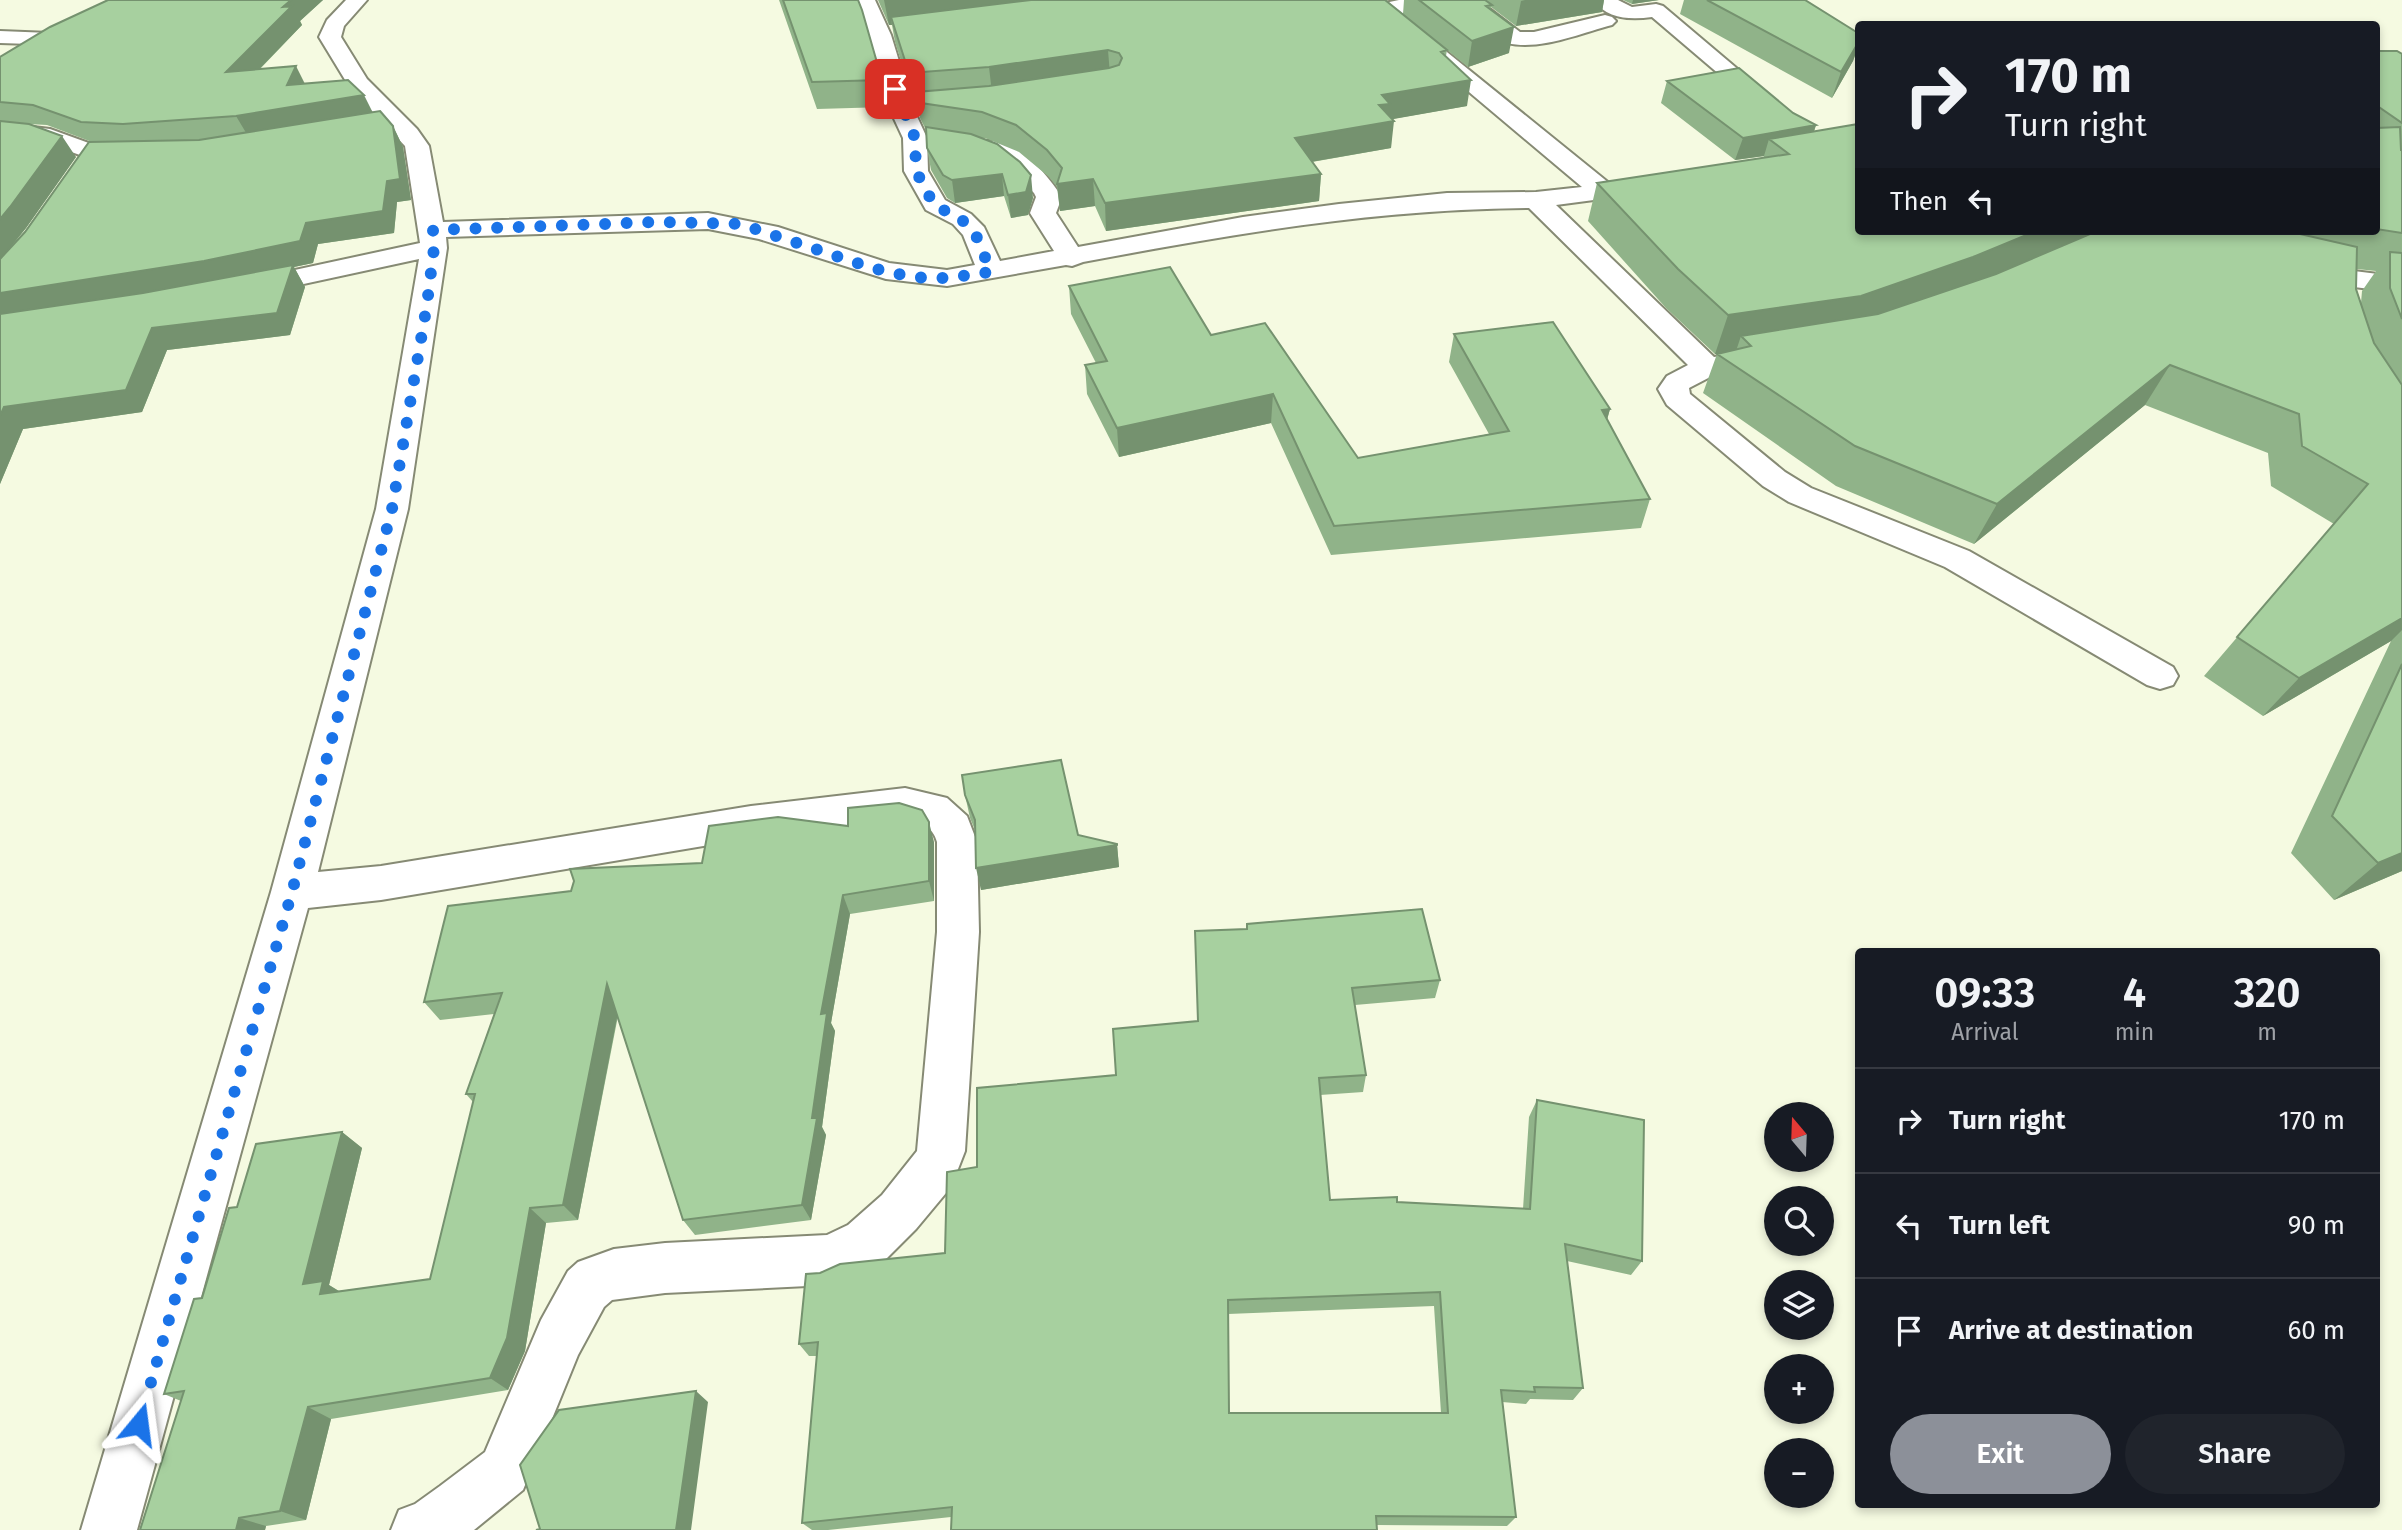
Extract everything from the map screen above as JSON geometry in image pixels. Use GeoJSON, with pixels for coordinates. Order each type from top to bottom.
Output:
{"type":"FeatureCollection","features":[{"type":"Feature","properties":{"kind":"street"},"geometry":{"type":"LineString","coordinates":[[21,59],[53,40],[138,0]]}},
{"type":"Feature","properties":{"kind":"street"},"geometry":{"type":"LineString","coordinates":[[109,1530],[292,892],[392,509],[433,239],[417,146],[383,123],[330,37],[334,24],[357,0]]}},
{"type":"Feature","properties":{"kind":"street"},"geometry":{"type":"LineString","coordinates":[[865,0],[880,35],[902,110],[915,138],[915,167],[934,205],[961,219],[975,233],[991,272]]}},
{"type":"Feature","properties":{"kind":"street"},"geometry":{"type":"LineString","coordinates":[[1354,0],[1369,11],[1430,0]]}},
{"type":"Feature","properties":{"kind":"street"},"geometry":{"type":"LineString","coordinates":[[1465,0],[1515,38],[1534,38],[1604,10],[1629,14],[1682,5]]}},
{"type":"Feature","properties":{"kind":"street"},"geometry":{"type":"LineString","coordinates":[[1381,10],[1605,193]]}},
{"type":"Feature","properties":{"kind":"street"},"geometry":{"type":"LineString","coordinates":[[1656,10],[1784,119]]}},
{"type":"Feature","properties":{"kind":"street"},"geometry":{"type":"LineString","coordinates":[[880,35],[907,31]]}},
{"type":"Feature","properties":{"kind":"street"},"geometry":{"type":"LineString","coordinates":[[0,37],[53,40]]}},
{"type":"Feature","properties":{"kind":"street"},"geometry":{"type":"LineString","coordinates":[[902,110],[928,108]]}},
{"type":"Feature","properties":{"kind":"street"},"geometry":{"type":"LineString","coordinates":[[6,132],[50,136],[87,163],[160,153]]}},
{"type":"Feature","properties":{"kind":"street"},"geometry":{"type":"LineString","coordinates":[[915,138],[942,141]]}},
{"type":"Feature","properties":{"kind":"street"},"geometry":{"type":"LineString","coordinates":[[969,144],[1010,155],[1042,186],[1049,197],[1043,213],[1072,257]]}},
{"type":"Feature","properties":{"kind":"street"},"geometry":{"type":"LineString","coordinates":[[222,292],[329,272],[433,239],[633,223],[729,223],[762,229],[862,265],[898,274],[947,278],[1242,225],[1339,212],[1447,201],[1536,200],[1605,193],[1674,181]]}},
{"type":"Feature","properties":{"kind":"street"},"geometry":{"type":"LineString","coordinates":[[1536,200],[1707,367]]}},
{"type":"Feature","properties":{"kind":"street"},"geometry":{"type":"LineString","coordinates":[[2277,235],[2310,269],[2345,290],[2402,285]]}},
{"type":"Feature","properties":{"kind":"street"},"geometry":{"type":"LineString","coordinates":[[2271,261],[2310,269]]}},
{"type":"Feature","properties":{"kind":"street"},"geometry":{"type":"LineString","coordinates":[[1788,355],[1707,367],[1676,382],[1674,389],[1678,399],[1774,479],[1815,502],[1957,559],[2160,676]]}},
{"type":"Feature","properties":{"kind":"street"},"geometry":{"type":"LineString","coordinates":[[292,892],[381,883],[751,822],[905,804],[933,809],[953,827],[957,842],[958,932],[941,1151],[934,1171],[899,1212],[866,1243],[828,1259],[666,1268],[596,1280],[586,1289],[559,1338],[504,1471],[460,1506],[428,1528],[419,1530]]}},
{"type":"Feature","properties":{"kind":"building"},"geometry":{"type":"Polygon","coordinates":[[[108,0],[291,0],[283,7],[292,6],[226,72],[296,66],[287,85],[348,80],[364,95],[236,116],[123,124],[81,122],[33,105],[0,102],[0,57],[50,27],[108,0]]]}},
{"type":"Feature","properties":{"kind":"building"},"geometry":{"type":"Polygon","coordinates":[[[783,0],[858,0],[882,80],[812,82],[783,0]]]}},
{"type":"Feature","properties":{"kind":"building"},"geometry":{"type":"Polygon","coordinates":[[[1031,0],[1385,0],[1447,50],[1441,52],[1471,80],[1382,95],[1390,104],[1379,105],[1394,121],[1295,138],[1321,174],[1105,203],[1093,179],[1057,184],[1062,168],[1047,150],[1016,125],[982,112],[921,103],[916,92],[989,86],[1109,68],[1119,65],[1122,58],[1119,53],[1108,50],[989,67],[909,73],[891,17],[1031,0]]]}},
{"type":"Feature","properties":{"kind":"building"},"geometry":{"type":"Polygon","coordinates":[[[1419,0],[1485,0],[1492,5],[1486,6],[1514,27],[1472,41],[1419,0]]]}},
{"type":"Feature","properties":{"kind":"building"},"geometry":{"type":"Polygon","coordinates":[[[1707,0],[1805,0],[1855,31],[1855,48],[1841,72],[1707,0]]]}},
{"type":"Feature","properties":{"kind":"building"},"geometry":{"type":"Polygon","coordinates":[[[2380,51],[2397,51],[2402,54],[2402,123],[2380,108],[2380,51]]]}},
{"type":"Feature","properties":{"kind":"building"},"geometry":{"type":"Polygon","coordinates":[[[1739,68],[1793,113],[1816,125],[1743,138],[1667,81],[1739,68]]]}},
{"type":"Feature","properties":{"kind":"building"},"geometry":{"type":"Polygon","coordinates":[[[380,111],[393,126],[400,179],[387,181],[383,211],[306,223],[300,241],[204,261],[0,293],[0,259],[25,232],[89,142],[199,140],[380,111]]]}},
{"type":"Feature","properties":{"kind":"building"},"geometry":{"type":"Polygon","coordinates":[[[0,121],[29,124],[62,136],[0,219],[0,121]]]}},
{"type":"Feature","properties":{"kind":"building"},"geometry":{"type":"Polygon","coordinates":[[[1855,125],[1855,235],[2026,235],[1973,257],[1861,296],[1728,315],[1678,269],[1597,183],[1789,154],[1769,139],[1855,125]]]}},
{"type":"Feature","properties":{"kind":"building"},"geometry":{"type":"Polygon","coordinates":[[[926,127],[971,134],[997,144],[1020,162],[1031,175],[1026,192],[1008,195],[1002,174],[952,180],[943,175],[927,148],[926,127]]]}},
{"type":"Feature","properties":{"kind":"building"},"geometry":{"type":"Polygon","coordinates":[[[2400,127],[2402,233],[2380,230],[2380,128],[2400,127]]]}},
{"type":"Feature","properties":{"kind":"building"},"geometry":{"type":"Polygon","coordinates":[[[2088,235],[2304,235],[2357,247],[2356,289],[2374,343],[2402,385],[2402,618],[2299,678],[2237,637],[2368,484],[2302,446],[2299,414],[2170,365],[1997,504],[1855,446],[1717,354],[1751,346],[1741,336],[1878,314],[1996,274],[2088,235]]]}},
{"type":"Feature","properties":{"kind":"building"},"geometry":{"type":"Polygon","coordinates":[[[2390,252],[2402,253],[2402,319],[2390,288],[2390,252]]]}},
{"type":"Feature","properties":{"kind":"building"},"geometry":{"type":"Polygon","coordinates":[[[293,265],[277,313],[152,328],[126,390],[4,407],[0,416],[0,314],[143,293],[293,265]]]}},
{"type":"Feature","properties":{"kind":"building"},"geometry":{"type":"Polygon","coordinates":[[[1170,267],[1211,335],[1265,323],[1358,458],[1509,431],[1454,334],[1553,322],[1610,409],[1602,410],[1650,499],[1334,526],[1273,394],[1117,428],[1085,365],[1107,361],[1069,286],[1170,267]]]}},
{"type":"Feature","properties":{"kind":"building"},"geometry":{"type":"Polygon","coordinates":[[[2402,664],[2402,853],[2378,863],[2332,816],[2402,664]]]}},
{"type":"Feature","properties":{"kind":"building"},"geometry":{"type":"Polygon","coordinates":[[[1061,760],[1078,835],[1117,845],[976,868],[975,820],[965,795],[962,775],[1061,760]]]}},
{"type":"Feature","properties":{"kind":"building"},"geometry":{"type":"Polygon","coordinates":[[[899,803],[922,810],[929,822],[929,881],[843,895],[821,1014],[827,1013],[812,1118],[817,1118],[802,1205],[683,1220],[607,984],[563,1205],[530,1208],[507,1338],[490,1378],[308,1407],[280,1511],[239,1518],[236,1530],[140,1530],[184,1391],[164,1394],[194,1299],[202,1298],[229,1208],[237,1207],[256,1144],[342,1132],[303,1284],[323,1281],[320,1294],[430,1279],[475,1094],[466,1094],[502,993],[424,1002],[448,906],[571,891],[574,881],[570,869],[702,863],[709,826],[778,817],[848,826],[848,808],[899,803]]]}},
{"type":"Feature","properties":{"kind":"building"},"geometry":{"type":"Polygon","coordinates":[[[1422,909],[1440,980],[1352,988],[1366,1075],[1319,1078],[1330,1200],[1397,1197],[1397,1202],[1530,1209],[1537,1100],[1644,1120],[1642,1261],[1565,1244],[1583,1388],[1534,1387],[1535,1392],[1501,1390],[1516,1517],[1376,1516],[1377,1530],[951,1530],[952,1507],[802,1523],[818,1342],[799,1344],[806,1274],[820,1273],[840,1264],[945,1253],[947,1172],[977,1167],[977,1088],[1116,1075],[1113,1029],[1198,1021],[1195,931],[1247,929],[1247,924],[1422,909]],[[1440,1292],[1228,1300],[1229,1413],[1448,1413],[1440,1292]]]}},
{"type":"Feature","properties":{"kind":"building"},"geometry":{"type":"Polygon","coordinates":[[[696,1391],[676,1530],[536,1530],[540,1529],[520,1465],[559,1410],[696,1391]]]}},
{"type":"Feature","properties":{"kind":"route"},"geometry":{"type":"LineString","coordinates":[[139,1424],[292,892],[392,509],[427,304],[434,248],[433,230],[708,221],[762,229],[872,268],[898,274],[947,278],[991,272],[975,233],[961,219],[934,205],[916,171],[915,138],[895,89]]}}]}
